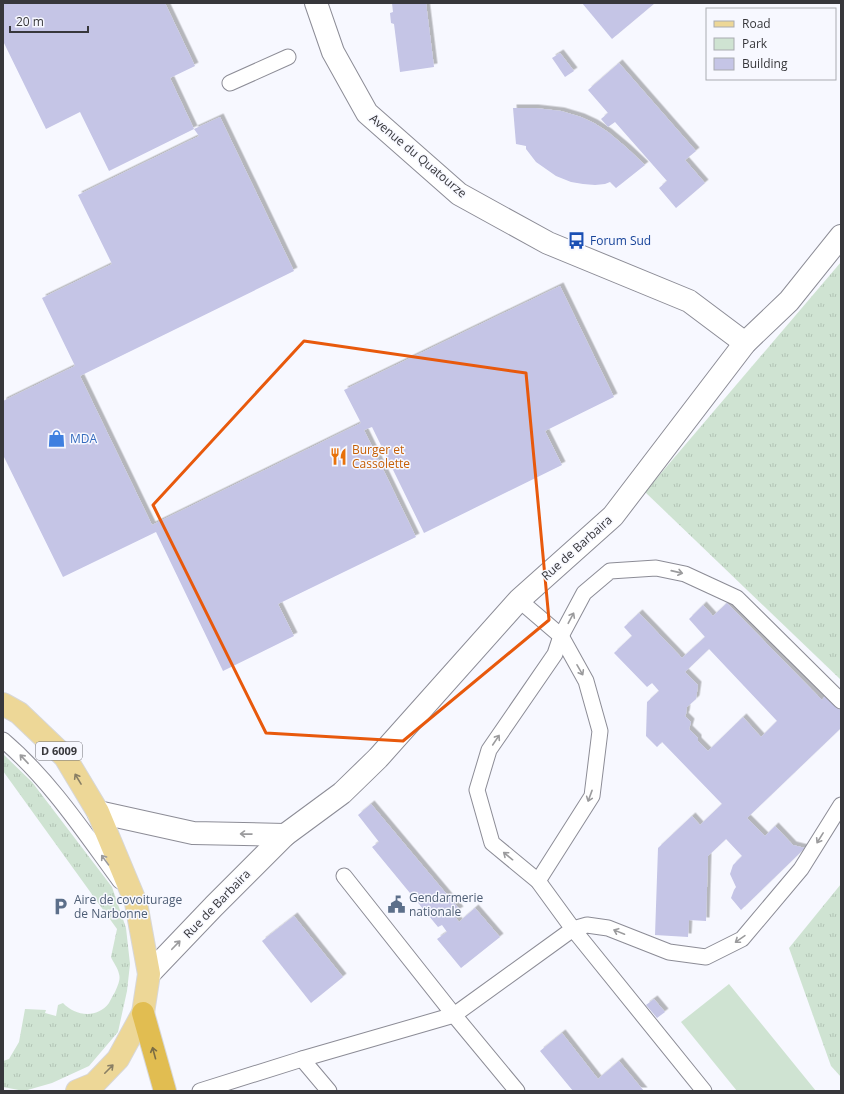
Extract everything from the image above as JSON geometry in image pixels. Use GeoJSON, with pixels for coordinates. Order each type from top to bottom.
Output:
{"type":"FeatureCollection","features":[{"type":"Feature","properties":{"kind":"highway"},"geometry":{"type":"LineString","coordinates":[[143,1013],[164,1091]]}},
{"type":"Feature","properties":{"kind":"main road","name":"D 6009"},"geometry":{"type":"LineString","coordinates":[[3,704],[18,713],[65,757],[98,812],[136,903],[149,974],[143,1013]]}},
{"type":"Feature","properties":{"kind":"main road"},"geometry":{"type":"LineString","coordinates":[[77,1091],[94,1084],[118,1059],[143,1013]]}},
{"type":"Feature","properties":{"kind":"street","name":"Avenue du Quatourze"},"geometry":{"type":"LineString","coordinates":[[316,3],[332,52],[367,113],[459,194],[548,243],[690,301],[745,344]]}},
{"type":"Feature","properties":{"kind":"street","name":"Rue de Barbaira"},"geometry":{"type":"LineString","coordinates":[[149,974],[285,835],[342,793],[378,758],[520,600],[613,516],[745,344],[789,301],[841,236]]}},
{"type":"Feature","properties":{"kind":"street"},"geometry":{"type":"LineString","coordinates":[[98,812],[193,833],[285,835]]}},
{"type":"Feature","properties":{"kind":"lane"},"geometry":{"type":"LineString","coordinates":[[230,83],[288,57]]}},
{"type":"Feature","properties":{"kind":"lane"},"geometry":{"type":"LineString","coordinates":[[704,1091],[573,929],[538,881],[492,843],[476,790],[489,750],[555,654],[561,636],[584,592],[610,571],[656,568],[685,574],[737,598],[841,701]]}},
{"type":"Feature","properties":{"kind":"lane"},"geometry":{"type":"LineString","coordinates":[[520,600],[561,636],[586,681],[600,731],[592,796],[538,881]]}},
{"type":"Feature","properties":{"kind":"lane"},"geometry":{"type":"LineString","coordinates":[[3,740],[18,753],[57,796],[136,903]]}},
{"type":"Feature","properties":{"kind":"lane"},"geometry":{"type":"LineString","coordinates":[[200,1091],[302,1059],[454,1015],[573,929],[588,925],[608,928],[669,952],[706,957],[742,940],[801,870],[841,805]]}},
{"type":"Feature","properties":{"kind":"lane"},"geometry":{"type":"LineString","coordinates":[[344,876],[454,1015],[518,1091]]}},
{"type":"Feature","properties":{"kind":"lane"},"geometry":{"type":"LineString","coordinates":[[302,1059],[329,1091]]}},
{"type":"Feature","properties":{"kind":"highlighted area"},"geometry":{"type":"Polygon","coordinates":[[[304,341],[526,373],[549,620],[403,741],[266,733],[153,505],[304,341]]]}},
{"type":"Feature","properties":{"kind":"green space"},"geometry":{"type":"Polygon","coordinates":[[[841,262],[841,680],[645,492],[841,262]]]}},
{"type":"Feature","properties":{"kind":"green space"},"geometry":{"type":"Polygon","coordinates":[[[3,754],[32,782],[112,887],[126,928],[130,964],[127,991],[118,1032],[89,1066],[52,1083],[24,1091],[3,1087],[3,1061],[9,1059],[19,1042],[25,1009],[46,1010],[45,1013],[56,1016],[58,1005],[63,1003],[74,1011],[86,1014],[98,1012],[104,1008],[109,1003],[119,981],[117,967],[111,957],[117,929],[3,771],[3,754]]]}},
{"type":"Feature","properties":{"kind":"green space"},"geometry":{"type":"Polygon","coordinates":[[[841,884],[841,1077],[831,1066],[789,948],[841,884]]]}},
{"type":"Feature","properties":{"kind":"green space"},"geometry":{"type":"Polygon","coordinates":[[[729,984],[816,1091],[737,1091],[681,1022],[729,984]]]}},
{"type":"Feature","properties":{"kind":"building"},"geometry":{"type":"Polygon","coordinates":[[[3,3],[165,3],[195,66],[170,78],[194,129],[109,171],[80,112],[46,129],[3,41],[3,3]]]}},
{"type":"Feature","properties":{"kind":"building"},"geometry":{"type":"Polygon","coordinates":[[[392,3],[426,3],[434,67],[400,72],[394,24],[391,23],[390,13],[393,12],[392,3]]]}},
{"type":"Feature","properties":{"kind":"building"},"geometry":{"type":"Polygon","coordinates":[[[582,3],[655,3],[612,39],[582,3]]]}},
{"type":"Feature","properties":{"kind":"building"},"geometry":{"type":"Polygon","coordinates":[[[560,53],[574,71],[565,77],[552,58],[560,53]]]}},
{"type":"Feature","properties":{"kind":"building"},"geometry":{"type":"Polygon","coordinates":[[[619,63],[696,151],[685,160],[705,183],[676,208],[659,188],[667,181],[615,122],[608,127],[601,119],[608,113],[588,90],[619,63]]]}},
{"type":"Feature","properties":{"kind":"building"},"geometry":{"type":"Polygon","coordinates":[[[513,108],[535,108],[561,111],[581,117],[608,132],[645,165],[616,188],[610,182],[595,185],[583,184],[571,182],[556,176],[536,162],[526,149],[526,146],[516,144],[513,108]]]}},
{"type":"Feature","properties":{"kind":"building"},"geometry":{"type":"Polygon","coordinates":[[[220,117],[294,271],[80,376],[152,525],[361,423],[344,390],[560,286],[614,397],[545,431],[562,465],[424,533],[372,427],[364,430],[416,537],[278,604],[294,636],[223,671],[156,532],[63,577],[3,455],[3,401],[75,366],[42,298],[112,264],[78,195],[199,136],[194,129],[220,117]]]}},
{"type":"Feature","properties":{"kind":"building"},"geometry":{"type":"Polygon","coordinates":[[[727,603],[822,700],[826,695],[841,711],[841,728],[747,818],[765,836],[775,826],[793,845],[805,848],[741,910],[731,898],[736,887],[730,874],[733,865],[742,856],[726,839],[708,856],[706,921],[689,920],[688,937],[655,935],[658,848],[692,816],[700,825],[722,804],[662,742],[657,747],[646,736],[647,702],[659,691],[652,683],[647,687],[614,653],[632,636],[624,627],[639,613],[682,658],[705,637],[689,619],[703,605],[713,616],[727,603]],[[709,649],[685,672],[698,685],[696,699],[687,707],[685,716],[691,722],[689,729],[708,751],[743,717],[761,737],[777,721],[709,649]]]}},
{"type":"Feature","properties":{"kind":"building"},"geometry":{"type":"Polygon","coordinates":[[[371,804],[460,910],[453,914],[459,922],[475,908],[500,937],[461,968],[437,939],[447,932],[442,925],[438,927],[372,847],[379,842],[358,815],[371,804]]]}},
{"type":"Feature","properties":{"kind":"building"},"geometry":{"type":"Polygon","coordinates":[[[294,916],[343,977],[311,1003],[262,941],[294,916]]]}},
{"type":"Feature","properties":{"kind":"building"},"geometry":{"type":"Polygon","coordinates":[[[654,999],[665,1012],[657,1018],[646,1005],[654,999]]]}},
{"type":"Feature","properties":{"kind":"building"},"geometry":{"type":"Polygon","coordinates":[[[562,1033],[598,1079],[619,1061],[644,1091],[573,1091],[540,1051],[562,1033]]]}},
{"type":"Feature","properties":{"kind":"place","name":"Forum Sud"},"geometry":{"type":"Point","coordinates":[577,241]}},
{"type":"Feature","properties":{"kind":"place","name":"MDA"},"geometry":{"type":"Point","coordinates":[57,439]}},
{"type":"Feature","properties":{"kind":"place","name":"Burger et Cassolette"},"geometry":{"type":"Point","coordinates":[339,457]}},
{"type":"Feature","properties":{"kind":"place","name":"Gendarmerie nationale"},"geometry":{"type":"Point","coordinates":[396,905]}},
{"type":"Feature","properties":{"kind":"place","name":"Aire de covoiturage de Narbonne"},"geometry":{"type":"Point","coordinates":[61,907]}}]}
